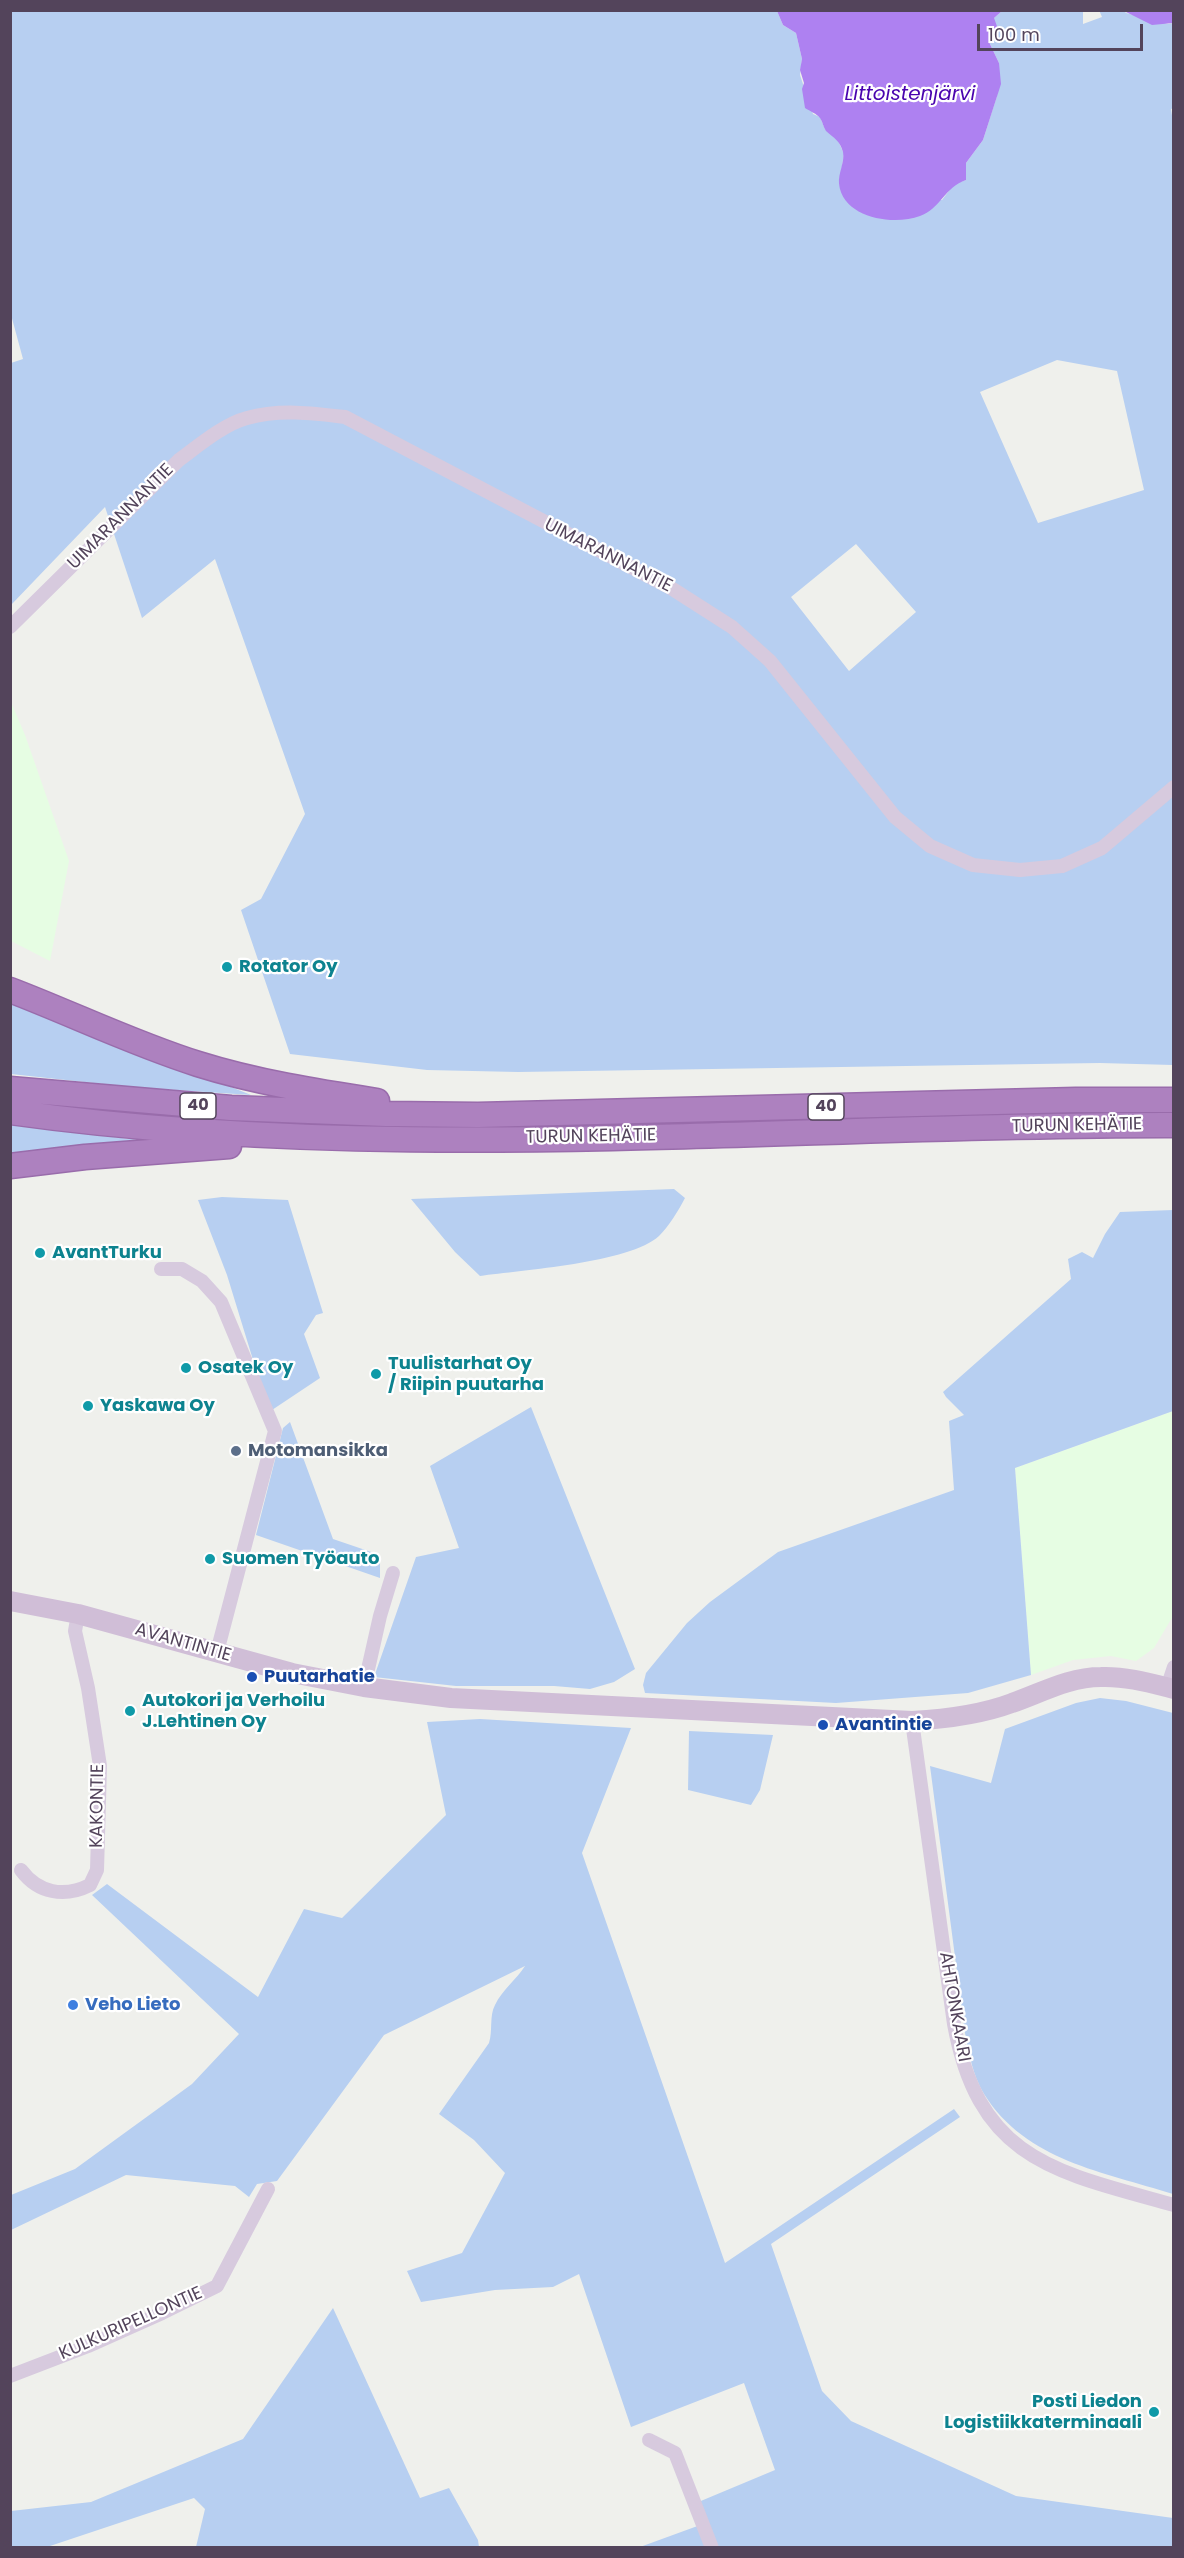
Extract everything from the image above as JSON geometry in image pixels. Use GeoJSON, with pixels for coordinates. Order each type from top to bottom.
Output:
{"type":"FeatureCollection","features":[{"type":"Feature","properties":{"kind":"highway"},"geometry":{"type":"LineString","coordinates":[[10,990],[145,1046],[199,1065],[352,1097],[478,1115]]}},
{"type":"Feature","properties":{"kind":"highway","name":"TURUN KEHÄTIE"},"geometry":{"type":"LineString","coordinates":[[10,1089],[231,1108],[478,1115],[1076,1100],[1173,1100]]}},
{"type":"Feature","properties":{"kind":"highway","name":"TURUN KEHÄTIE"},"geometry":{"type":"LineString","coordinates":[[10,1112],[198,1132],[331,1138],[477,1140],[1173,1125]]}},
{"type":"Feature","properties":{"kind":"highway"},"geometry":{"type":"LineString","coordinates":[[10,1166],[85,1157],[331,1138]]}},
{"type":"Feature","properties":{"kind":"street","name":"UIMARANNANTIE"},"geometry":{"type":"LineString","coordinates":[[10,627],[179,460],[209,437],[245,418],[302,412],[345,417],[703,606],[732,627],[770,661],[895,817],[930,846],[973,865],[1020,870],[1062,866],[1101,848],[1173,787]]}},
{"type":"Feature","properties":{"kind":"street"},"geometry":{"type":"LineString","coordinates":[[161,1269],[182,1269],[202,1281],[221,1302],[275,1431],[216,1652]]}},
{"type":"Feature","properties":{"kind":"street"},"geometry":{"type":"LineString","coordinates":[[364,1687],[380,1616],[393,1573]]}},
{"type":"Feature","properties":{"kind":"street","name":"AVANTINTIE"},"geometry":{"type":"LineString","coordinates":[[10,1601],[78,1614],[292,1673],[364,1687],[451,1698],[912,1721],[981,1713],[1084,1678],[1126,1678],[1170,1688]]}},
{"type":"Feature","properties":{"kind":"street","name":"KAKONTIE"},"geometry":{"type":"LineString","coordinates":[[21,1870],[29,1882],[38,1887],[65,1893],[90,1885],[97,1870],[100,1766],[88,1688],[75,1631],[78,1614]]}},
{"type":"Feature","properties":{"kind":"street"},"geometry":{"type":"LineString","coordinates":[[1170,1688],[1173,1667]]}},
{"type":"Feature","properties":{"kind":"street","name":"AHTONKAARI"},"geometry":{"type":"LineString","coordinates":[[912,1721],[954,2025],[960,2057],[980,2106],[1014,2145],[1034,2157],[1090,2180],[1173,2205]]}},
{"type":"Feature","properties":{"kind":"street","name":"KULKURIPELLONTIE"},"geometry":{"type":"LineString","coordinates":[[10,2376],[162,2313],[217,2286],[268,2189]]}},
{"type":"Feature","properties":{"kind":"street"},"geometry":{"type":"LineString","coordinates":[[649,2440],[675,2453],[712,2547]]}},
{"type":"Feature","properties":{"kind":"shaded area"},"geometry":{"type":"Polygon","coordinates":[[[1099,10],[1124,11],[1168,24],[1173,23],[1174,108],[1171,109],[1174,128],[1173,1065],[1100,1063],[518,1072],[427,1070],[290,1054],[241,910],[261,899],[305,814],[215,559],[142,618],[105,507],[11,605],[11,363],[23,359],[10,311],[11,11],[777,11],[783,25],[796,33],[802,59],[800,75],[813,114],[820,117],[825,129],[837,138],[844,154],[839,185],[942,200],[954,184],[966,180],[966,163],[983,140],[997,96],[999,63],[989,42],[994,18],[1002,11],[1083,11],[1083,24],[1102,17],[1099,10]],[[1057,360],[980,392],[1038,523],[1144,490],[1117,371],[1057,360]],[[856,544],[791,597],[849,671],[916,612],[856,544]]]}},
{"type":"Feature","properties":{"kind":"shaded area"},"geometry":{"type":"Polygon","coordinates":[[[11,702],[25,735],[69,861],[50,961],[11,941],[11,702]]]}},
{"type":"Feature","properties":{"kind":"shaded area"},"geometry":{"type":"Polygon","coordinates":[[[10,998],[251,1095],[130,1087],[11,1074],[10,998]]]}},
{"type":"Feature","properties":{"kind":"shaded area"},"geometry":{"type":"Polygon","coordinates":[[[11,1124],[130,1139],[169,1141],[11,1160],[11,1124]]]}},
{"type":"Feature","properties":{"kind":"shaded area"},"geometry":{"type":"Polygon","coordinates":[[[674,1189],[685,1198],[663,1232],[645,1245],[625,1253],[574,1264],[480,1276],[455,1252],[411,1199],[674,1189]]]}},
{"type":"Feature","properties":{"kind":"shaded area"},"geometry":{"type":"Polygon","coordinates":[[[222,1197],[288,1200],[323,1313],[316,1315],[304,1334],[320,1378],[269,1412],[227,1275],[198,1200],[222,1197]]]}},
{"type":"Feature","properties":{"kind":"shaded area"},"geometry":{"type":"Polygon","coordinates":[[[1173,1210],[1173,1411],[1015,1468],[1031,1675],[968,1693],[836,1703],[645,1693],[643,1685],[646,1673],[687,1623],[710,1602],[778,1552],[954,1490],[949,1421],[964,1415],[943,1392],[1071,1279],[1068,1259],[1082,1252],[1093,1258],[1120,1212],[1173,1210]]]}},
{"type":"Feature","properties":{"kind":"shaded area"},"geometry":{"type":"Polygon","coordinates":[[[531,1407],[635,1669],[614,1682],[590,1689],[554,1686],[456,1686],[374,1677],[416,1557],[459,1548],[430,1466],[531,1407]]]}},
{"type":"Feature","properties":{"kind":"shaded area"},"geometry":{"type":"Polygon","coordinates":[[[1173,1411],[1173,1616],[1154,1648],[1136,1661],[1111,1656],[1073,1660],[1031,1675],[1015,1468],[1173,1411]]]}},
{"type":"Feature","properties":{"kind":"shaded area"},"geometry":{"type":"Polygon","coordinates":[[[290,1422],[333,1539],[380,1555],[380,1578],[256,1535],[283,1428],[290,1422]]]}},
{"type":"Feature","properties":{"kind":"shaded area"},"geometry":{"type":"Polygon","coordinates":[[[1100,1698],[1126,1701],[1173,1713],[1173,2194],[1068,2161],[1022,2135],[1001,2117],[980,2087],[965,2033],[930,1766],[991,1783],[1005,1729],[1076,1703],[1100,1698]]]}},
{"type":"Feature","properties":{"kind":"shaded area"},"geometry":{"type":"Polygon","coordinates":[[[480,1719],[631,1728],[582,1853],[725,2263],[954,2109],[960,2117],[771,2244],[822,2391],[851,2421],[1016,2496],[1173,2518],[1173,2547],[640,2547],[703,2524],[696,2503],[775,2470],[744,2383],[631,2427],[579,2274],[553,2287],[495,2290],[421,2302],[407,2271],[462,2253],[505,2173],[474,2140],[439,2114],[489,2043],[495,2005],[525,1966],[384,2035],[277,2181],[257,2184],[249,2197],[235,2186],[126,2175],[11,2230],[11,2195],[75,2169],[192,2084],[239,2034],[92,1895],[107,1884],[258,1997],[304,1909],[342,1918],[446,1815],[427,1722],[480,1719]]]}},
{"type":"Feature","properties":{"kind":"shaded area"},"geometry":{"type":"Polygon","coordinates":[[[689,1731],[773,1735],[760,1790],[751,1805],[688,1790],[689,1731]]]}},
{"type":"Feature","properties":{"kind":"shaded area"},"geometry":{"type":"Polygon","coordinates":[[[333,2308],[420,2498],[449,2488],[478,2540],[479,2547],[196,2547],[205,2509],[194,2498],[47,2547],[11,2547],[11,2511],[91,2502],[243,2439],[333,2308]]]}},
{"type":"Feature","properties":{"kind":"water","name":"Littoistenjärvi"},"geometry":{"type":"Polygon","coordinates":[[[777,11],[1002,11],[994,18],[998,29],[995,37],[989,42],[999,63],[1001,84],[983,140],[966,163],[966,180],[953,188],[927,213],[909,219],[884,219],[871,216],[859,212],[850,205],[843,196],[839,184],[843,160],[842,148],[826,131],[819,117],[805,108],[802,89],[804,83],[800,70],[802,59],[796,33],[783,25],[777,11]]]}},
{"type":"Feature","properties":{"kind":"water"},"geometry":{"type":"Polygon","coordinates":[[[1124,11],[1173,11],[1173,23],[1152,25],[1124,11]]]}},
{"type":"Feature","properties":{"kind":"place","name":"Rotator Oy"},"geometry":{"type":"Point","coordinates":[227,967]}},
{"type":"Feature","properties":{"kind":"place","name":"AvantTurku"},"geometry":{"type":"Point","coordinates":[40,1253]}},
{"type":"Feature","properties":{"kind":"place","name":"Osatek Oy"},"geometry":{"type":"Point","coordinates":[186,1368]}},
{"type":"Feature","properties":{"kind":"place","name":"Tuulistarhat Oy / Riipin puutarha"},"geometry":{"type":"Point","coordinates":[376,1374]}},
{"type":"Feature","properties":{"kind":"place","name":"Yaskawa Oy"},"geometry":{"type":"Point","coordinates":[88,1406]}},
{"type":"Feature","properties":{"kind":"place","name":"Motomansikka"},"geometry":{"type":"Point","coordinates":[236,1451]}},
{"type":"Feature","properties":{"kind":"place","name":"Suomen Työauto"},"geometry":{"type":"Point","coordinates":[210,1559]}},
{"type":"Feature","properties":{"kind":"place","name":"Puutarhatie"},"geometry":{"type":"Point","coordinates":[252,1677]}},
{"type":"Feature","properties":{"kind":"place","name":"Autokori ja Verhoilu J.Lehtinen Oy"},"geometry":{"type":"Point","coordinates":[130,1711]}},
{"type":"Feature","properties":{"kind":"place","name":"Avantintie"},"geometry":{"type":"Point","coordinates":[823,1725]}},
{"type":"Feature","properties":{"kind":"place","name":"Veho Lieto"},"geometry":{"type":"Point","coordinates":[73,2005]}},
{"type":"Feature","properties":{"kind":"place","name":"Posti Liedon Logistiikkaterminaali"},"geometry":{"type":"Point","coordinates":[1154,2412]}}]}
